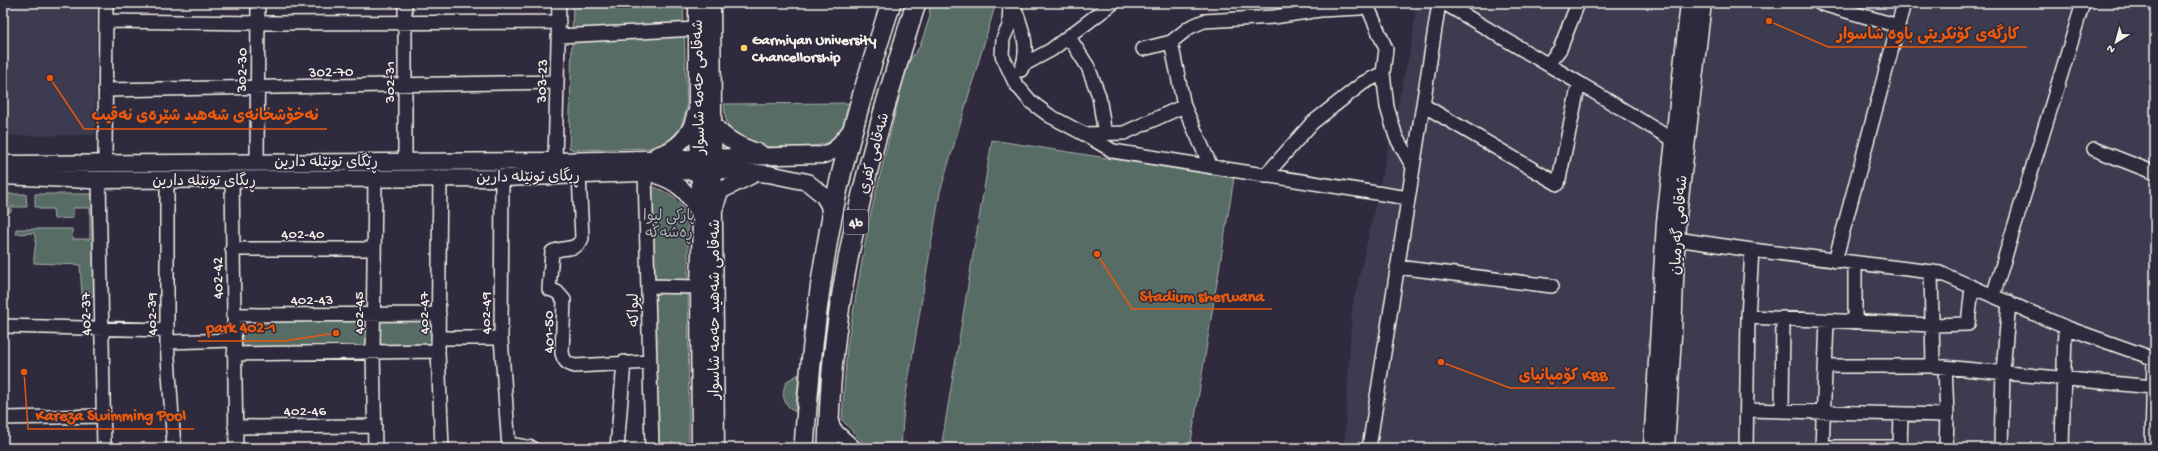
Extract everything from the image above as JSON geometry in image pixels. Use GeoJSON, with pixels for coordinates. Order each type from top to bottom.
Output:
{"type":"FeatureCollection","features":[{"type":"Feature","properties":{"kind":"highway","name":"شەقامی کفری"},"geometry":{"type":"LineString","coordinates":[[804,448],[811,347],[831,221],[854,126],[892,3]]}},
{"type":"Feature","properties":{"kind":"highway","name":"شەقامی کفری"},"geometry":{"type":"LineString","coordinates":[[828,448],[836,329],[860,202],[916,3]]}},
{"type":"Feature","properties":{"kind":"highway"},"geometry":{"type":"LineString","coordinates":[[884,25],[907,32]]}},
{"type":"Feature","properties":{"kind":"main road","name":"شەقامی حەمە شاسوار"},"geometry":{"type":"LineString","coordinates":[[697,3],[697,103],[706,164]]}},
{"type":"Feature","properties":{"kind":"main road","name":"شەقامی حەمە شاسوار"},"geometry":{"type":"LineString","coordinates":[[706,164],[713,124],[712,3]]}},
{"type":"Feature","properties":{"kind":"main road","name":"شەقامی گەرمیان"},"geometry":{"type":"LineString","coordinates":[[1666,448],[1665,222],[1689,3]]}},
{"type":"Feature","properties":{"kind":"main road","name":"شەقامی گەرمیان"},"geometry":{"type":"LineString","coordinates":[[1652,448],[1665,348],[1679,199],[1703,3]]}},
{"type":"Feature","properties":{"kind":"main road"},"geometry":{"type":"LineString","coordinates":[[647,165],[683,140],[692,126],[697,103]]}},
{"type":"Feature","properties":{"kind":"main road"},"geometry":{"type":"LineString","coordinates":[[713,124],[733,143],[767,156]]}},
{"type":"Feature","properties":{"kind":"main road"},"geometry":{"type":"LineString","coordinates":[[647,165],[706,164],[767,156],[823,155],[829,153],[842,143],[854,126]]}},
{"type":"Feature","properties":{"kind":"main road","name":"ڕێگای تونێلە دارین"},"geometry":{"type":"LineString","coordinates":[[7,162],[555,161],[647,165]]}},
{"type":"Feature","properties":{"kind":"main road"},"geometry":{"type":"LineString","coordinates":[[706,164],[780,176],[812,185],[820,191],[829,205],[831,221]]}},
{"type":"Feature","properties":{"kind":"main road","name":"شەقامی شەهید حەمە شاسوار"},"geometry":{"type":"LineString","coordinates":[[704,447],[707,217],[706,164]]}},
{"type":"Feature","properties":{"kind":"main road"},"geometry":{"type":"LineString","coordinates":[[647,165],[686,190],[707,217],[720,191],[758,173]]}},
{"type":"Feature","properties":{"kind":"main road","name":"ڕیگای تونێلە دارین"},"geometry":{"type":"LineString","coordinates":[[3,176],[99,180],[440,177],[502,178],[579,175],[647,165]]}},
{"type":"Feature","properties":{"kind":"main road","name":"شەقامی شەهید حەمە شاسوار"},"geometry":{"type":"LineString","coordinates":[[704,447],[699,287],[707,217]]}},
{"type":"Feature","properties":{"kind":"street"},"geometry":{"type":"LineString","coordinates":[[105,163],[106,3]]}},
{"type":"Feature","properties":{"kind":"street","name":"302-30"},"geometry":{"type":"LineString","coordinates":[[257,162],[258,3]]}},
{"type":"Feature","properties":{"kind":"street","name":"302-31"},"geometry":{"type":"LineString","coordinates":[[405,3],[406,161]]}},
{"type":"Feature","properties":{"kind":"street","name":"303-23"},"geometry":{"type":"LineString","coordinates":[[555,161],[559,3]]}},
{"type":"Feature","properties":{"kind":"street"},"geometry":{"type":"LineString","coordinates":[[1010,3],[1010,26],[1003,39],[1002,54],[1015,83],[1031,102],[1050,116],[1113,151],[1408,198]]}},
{"type":"Feature","properties":{"kind":"street"},"geometry":{"type":"LineString","coordinates":[[1013,3],[1023,30],[1026,49],[1023,65],[1015,83]]}},
{"type":"Feature","properties":{"kind":"street"},"geometry":{"type":"LineString","coordinates":[[1369,448],[1439,3]]}},
{"type":"Feature","properties":{"kind":"street"},"geometry":{"type":"LineString","coordinates":[[1444,3],[1673,140]]}},
{"type":"Feature","properties":{"kind":"street"},"geometry":{"type":"LineString","coordinates":[[1548,64],[1560,49],[1578,3]]}},
{"type":"Feature","properties":{"kind":"street"},"geometry":{"type":"LineString","coordinates":[[1818,3],[1898,26]]}},
{"type":"Feature","properties":{"kind":"street"},"geometry":{"type":"LineString","coordinates":[[1835,261],[1904,3]]}},
{"type":"Feature","properties":{"kind":"street"},"geometry":{"type":"LineString","coordinates":[[1993,296],[2083,3]]}},
{"type":"Feature","properties":{"kind":"street"},"geometry":{"type":"LineString","coordinates":[[1144,49],[1171,42],[1190,27],[1204,22],[1274,17],[1320,10],[1360,8],[1369,4],[1386,49],[1383,73],[1387,107],[1396,136],[1413,167]]}},
{"type":"Feature","properties":{"kind":"street"},"geometry":{"type":"LineString","coordinates":[[1023,65],[1051,50],[1069,37],[1106,5]]}},
{"type":"Feature","properties":{"kind":"street"},"geometry":{"type":"LineString","coordinates":[[106,21],[258,23],[559,22]]}},
{"type":"Feature","properties":{"kind":"street"},"geometry":{"type":"LineString","coordinates":[[559,36],[697,29]]}},
{"type":"Feature","properties":{"kind":"street"},"geometry":{"type":"LineString","coordinates":[[1069,37],[1088,67],[1099,96],[1105,135]]}},
{"type":"Feature","properties":{"kind":"street"},"geometry":{"type":"LineString","coordinates":[[1171,42],[1184,106],[1211,167]]}},
{"type":"Feature","properties":{"kind":"street"},"geometry":{"type":"LineString","coordinates":[[1265,176],[1312,123],[1363,83],[1383,73]]}},
{"type":"Feature","properties":{"kind":"street","name":"302-70"},"geometry":{"type":"LineString","coordinates":[[105,90],[557,82]]}},
{"type":"Feature","properties":{"kind":"street"},"geometry":{"type":"LineString","coordinates":[[1423,105],[1558,184],[1579,83]]}},
{"type":"Feature","properties":{"kind":"street"},"geometry":{"type":"LineString","coordinates":[[1084,134],[1124,134],[1184,106]]}},
{"type":"Feature","properties":{"kind":"street"},"geometry":{"type":"LineString","coordinates":[[2094,149],[2155,173]]}},
{"type":"Feature","properties":{"kind":"street","name":"لیواکە"},"geometry":{"type":"LineString","coordinates":[[647,165],[652,448]]}},
{"type":"Feature","properties":{"kind":"street","name":"401-50"},"geometry":{"type":"LineString","coordinates":[[579,175],[581,242],[573,248],[556,249],[552,252],[550,258],[549,289],[557,292],[564,300],[562,353],[564,360],[569,365],[575,366],[624,362],[650,362]]}},
{"type":"Feature","properties":{"kind":"street","name":"402-47"},"geometry":{"type":"LineString","coordinates":[[440,177],[438,351],[442,448]]}},
{"type":"Feature","properties":{"kind":"street","name":"402-45"},"geometry":{"type":"LineString","coordinates":[[375,178],[373,353],[375,448]]}},
{"type":"Feature","properties":{"kind":"street","name":"402-49"},"geometry":{"type":"LineString","coordinates":[[502,178],[501,338],[509,446]]}},
{"type":"Feature","properties":{"kind":"street","name":"402-39"},"geometry":{"type":"LineString","coordinates":[[167,179],[167,336],[174,448]]}},
{"type":"Feature","properties":{"kind":"street","name":"402-37"},"geometry":{"type":"LineString","coordinates":[[99,180],[104,448]]}},
{"type":"Feature","properties":{"kind":"street","name":"402-42"},"geometry":{"type":"LineString","coordinates":[[232,180],[236,448]]}},
{"type":"Feature","properties":{"kind":"street"},"geometry":{"type":"LineString","coordinates":[[1676,239],[1835,261],[1931,272],[2009,302],[2065,327],[2155,359],[2152,448]]}},
{"type":"Feature","properties":{"kind":"street","name":"402-40"},"geometry":{"type":"LineString","coordinates":[[232,249],[374,249]]}},
{"type":"Feature","properties":{"kind":"street"},"geometry":{"type":"LineString","coordinates":[[1746,448],[1748,410],[1748,317],[1752,250]]}},
{"type":"Feature","properties":{"kind":"street"},"geometry":{"type":"LineString","coordinates":[[1855,263],[1855,322]]}},
{"type":"Feature","properties":{"kind":"street"},"geometry":{"type":"LineString","coordinates":[[1398,267],[1552,286]]}},
{"type":"Feature","properties":{"kind":"street"},"geometry":{"type":"LineString","coordinates":[[1931,272],[1932,325],[1947,415],[1946,448]]}},
{"type":"Feature","properties":{"kind":"street"},"geometry":{"type":"LineString","coordinates":[[648,286],[699,287]]}},
{"type":"Feature","properties":{"kind":"street"},"geometry":{"type":"LineString","coordinates":[[1748,317],[1932,325],[1968,324],[1972,287]]}},
{"type":"Feature","properties":{"kind":"street"},"geometry":{"type":"LineString","coordinates":[[2001,448],[2003,371],[2009,302]]}},
{"type":"Feature","properties":{"kind":"street","name":"402-43"},"geometry":{"type":"LineString","coordinates":[[233,315],[439,314]]}},
{"type":"Feature","properties":{"kind":"street"},"geometry":{"type":"LineString","coordinates":[[1782,410],[1783,318]]}},
{"type":"Feature","properties":{"kind":"street"},"geometry":{"type":"LineString","coordinates":[[1827,320],[1822,448],[1900,448],[1901,414]]}},
{"type":"Feature","properties":{"kind":"street"},"geometry":{"type":"LineString","coordinates":[[3,326],[102,328],[167,336],[234,340]]}},
{"type":"Feature","properties":{"kind":"street"},"geometry":{"type":"LineString","coordinates":[[2062,448],[2065,327]]}},
{"type":"Feature","properties":{"kind":"street"},"geometry":{"type":"LineString","coordinates":[[439,338],[501,338]]}},
{"type":"Feature","properties":{"kind":"street"},"geometry":{"type":"LineString","coordinates":[[234,354],[438,351]]}},
{"type":"Feature","properties":{"kind":"street"},"geometry":{"type":"LineString","coordinates":[[617,448],[624,362]]}},
{"type":"Feature","properties":{"kind":"street"},"geometry":{"type":"LineString","coordinates":[[1826,366],[1939,367],[2003,371],[2153,387]]}},
{"type":"Feature","properties":{"kind":"street"},"geometry":{"type":"LineString","coordinates":[[1748,410],[1947,415]]}},
{"type":"Feature","properties":{"kind":"street"},"geometry":{"type":"LineString","coordinates":[[3,418],[104,416]]}},
{"type":"Feature","properties":{"kind":"street"},"geometry":{"type":"LineString","coordinates":[[829,420],[844,440],[855,448]]}},
{"type":"Feature","properties":{"kind":"street","name":"402-46"},"geometry":{"type":"LineString","coordinates":[[235,427],[375,426]]}},
{"type":"Feature","properties":{"kind":"street"},"geometry":{"type":"LineString","coordinates":[[509,446],[532,448]]}},
{"type":"Feature","properties":{"kind":"shaded area"},"geometry":{"type":"Polygon","coordinates":[[[3,3],[97,3],[95,135],[3,136],[3,3]]]}},
{"type":"Feature","properties":{"kind":"shaded area"},"geometry":{"type":"Polygon","coordinates":[[[1416,3],[2155,3],[2155,448],[1344,448],[1352,308],[1412,41],[1416,3]]]}},
{"type":"Feature","properties":{"kind":"green space"},"geometry":{"type":"Polygon","coordinates":[[[573,3],[683,3],[687,107],[681,126],[669,141],[656,148],[574,150],[569,148],[573,3]]]}},
{"type":"Feature","properties":{"kind":"green space"},"geometry":{"type":"Polygon","coordinates":[[[929,3],[996,3],[940,192],[904,406],[901,448],[867,447],[842,420],[847,347],[869,221],[907,64],[920,46],[930,16],[929,3]]]}},
{"type":"Feature","properties":{"kind":"green space"},"geometry":{"type":"Polygon","coordinates":[[[850,103],[842,129],[832,141],[819,145],[786,147],[760,146],[733,132],[728,126],[724,104],[850,103]]]}},
{"type":"Feature","properties":{"kind":"green space"},"geometry":{"type":"Polygon","coordinates":[[[992,140],[1234,178],[1190,448],[941,448],[992,140]]]}},
{"type":"Feature","properties":{"kind":"green space","name":"پارکی لیوا ڕەشەکە"},"geometry":{"type":"Polygon","coordinates":[[[650,186],[662,190],[674,198],[686,214],[688,220],[689,448],[656,448],[650,186]]]}},
{"type":"Feature","properties":{"kind":"green space"},"geometry":{"type":"Polygon","coordinates":[[[3,194],[26,194],[27,207],[11,207],[11,212],[7,212],[7,209],[3,210],[3,194]]]}},
{"type":"Feature","properties":{"kind":"green space"},"geometry":{"type":"Polygon","coordinates":[[[35,194],[93,194],[94,296],[82,295],[80,265],[34,263],[36,241],[34,233],[16,234],[16,229],[72,229],[72,239],[90,239],[90,208],[73,208],[73,218],[54,219],[53,209],[40,209],[39,207],[35,207],[35,194]]]}},
{"type":"Feature","properties":{"kind":"green space"},"geometry":{"type":"Polygon","coordinates":[[[432,319],[432,345],[241,347],[241,321],[432,319]]]}},
{"type":"Feature","properties":{"kind":"green space"},"geometry":{"type":"Polygon","coordinates":[[[799,374],[795,412],[785,402],[783,394],[787,381],[799,374]]]}},
{"type":"Feature","properties":{"kind":"place","name":"کارگەی کۆنکریتی باوە شاسوار"},"geometry":{"type":"Point","coordinates":[1769,21]}},
{"type":"Feature","properties":{"kind":"place","name":"Garmiyan University Chancellorship"},"geometry":{"type":"Point","coordinates":[744,48]}},
{"type":"Feature","properties":{"kind":"place","name":"نەخۆشخانەی شەهید شێرەی نەقیب"},"geometry":{"type":"Point","coordinates":[50,78]}},
{"type":"Feature","properties":{"kind":"place","name":"Stadium sherwana"},"geometry":{"type":"Point","coordinates":[1097,254]}},
{"type":"Feature","properties":{"kind":"place","name":"park 402-1"},"geometry":{"type":"Point","coordinates":[336,333]}},
{"type":"Feature","properties":{"kind":"place","name":"کۆمپانیای KBB"},"geometry":{"type":"Point","coordinates":[1441,362]}},
{"type":"Feature","properties":{"kind":"place","name":"Kareza Swimming Pool"},"geometry":{"type":"Point","coordinates":[24,372]}}]}
